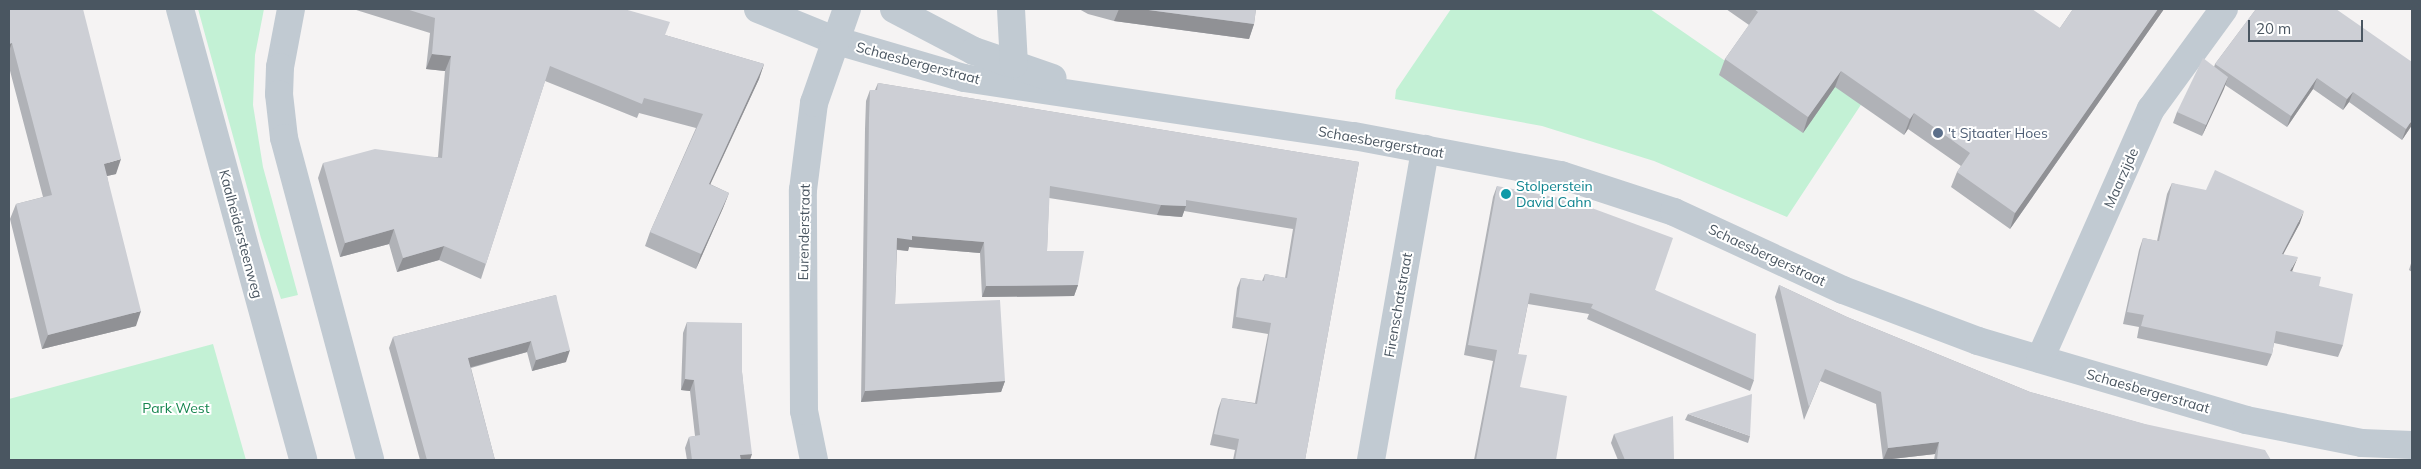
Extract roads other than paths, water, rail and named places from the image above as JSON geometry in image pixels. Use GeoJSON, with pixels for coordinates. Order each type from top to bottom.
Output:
{"type":"FeatureCollection","features":[{"type":"Feature","properties":{"kind":"street","name":"Kaalheidersteenweg"},"geometry":{"type":"LineString","coordinates":[[180,9],[302,460]]}},
{"type":"Feature","properties":{"kind":"street"},"geometry":{"type":"LineString","coordinates":[[291,9],[280,67],[279,94],[284,138],[370,460]]}},
{"type":"Feature","properties":{"kind":"street","name":"Schaesbergerstraat"},"geometry":{"type":"LineString","coordinates":[[758,9],[834,40],[964,78],[1114,98],[1425,150],[1561,175],[1674,212],[1904,315],[2040,359],[2246,420],[2323,449],[2362,443],[2412,445]]}},
{"type":"Feature","properties":{"kind":"street","name":"Eurenderstraat"},"geometry":{"type":"LineString","coordinates":[[814,460],[804,411],[803,190],[814,104],[834,40],[847,9]]}},
{"type":"Feature","properties":{"kind":"street","name":"Schaesbergerstraat"},"geometry":{"type":"LineString","coordinates":[[894,9],[974,50],[1114,98]]}},
{"type":"Feature","properties":{"kind":"street"},"geometry":{"type":"LineString","coordinates":[[1011,9],[1014,64]]}},
{"type":"Feature","properties":{"kind":"street","name":"Maarzijde"},"geometry":{"type":"LineString","coordinates":[[2040,359],[2151,109],[2224,9]]}},
{"type":"Feature","properties":{"kind":"street","name":"Firenschatstraat"},"geometry":{"type":"LineString","coordinates":[[1370,460],[1425,150]]}},
{"type":"Feature","properties":{"kind":"place","name":"'t Sjtaater Hoes"},"geometry":{"type":"Point","coordinates":[1938,133]}},
{"type":"Feature","properties":{"kind":"place","name":"Stolperstein David Cahn"},"geometry":{"type":"Point","coordinates":[1506,194]}},
{"type":"Feature","properties":{"kind":"park label","name":"Park West"},"geometry":{"type":"Point","coordinates":[176,408]}}]}
